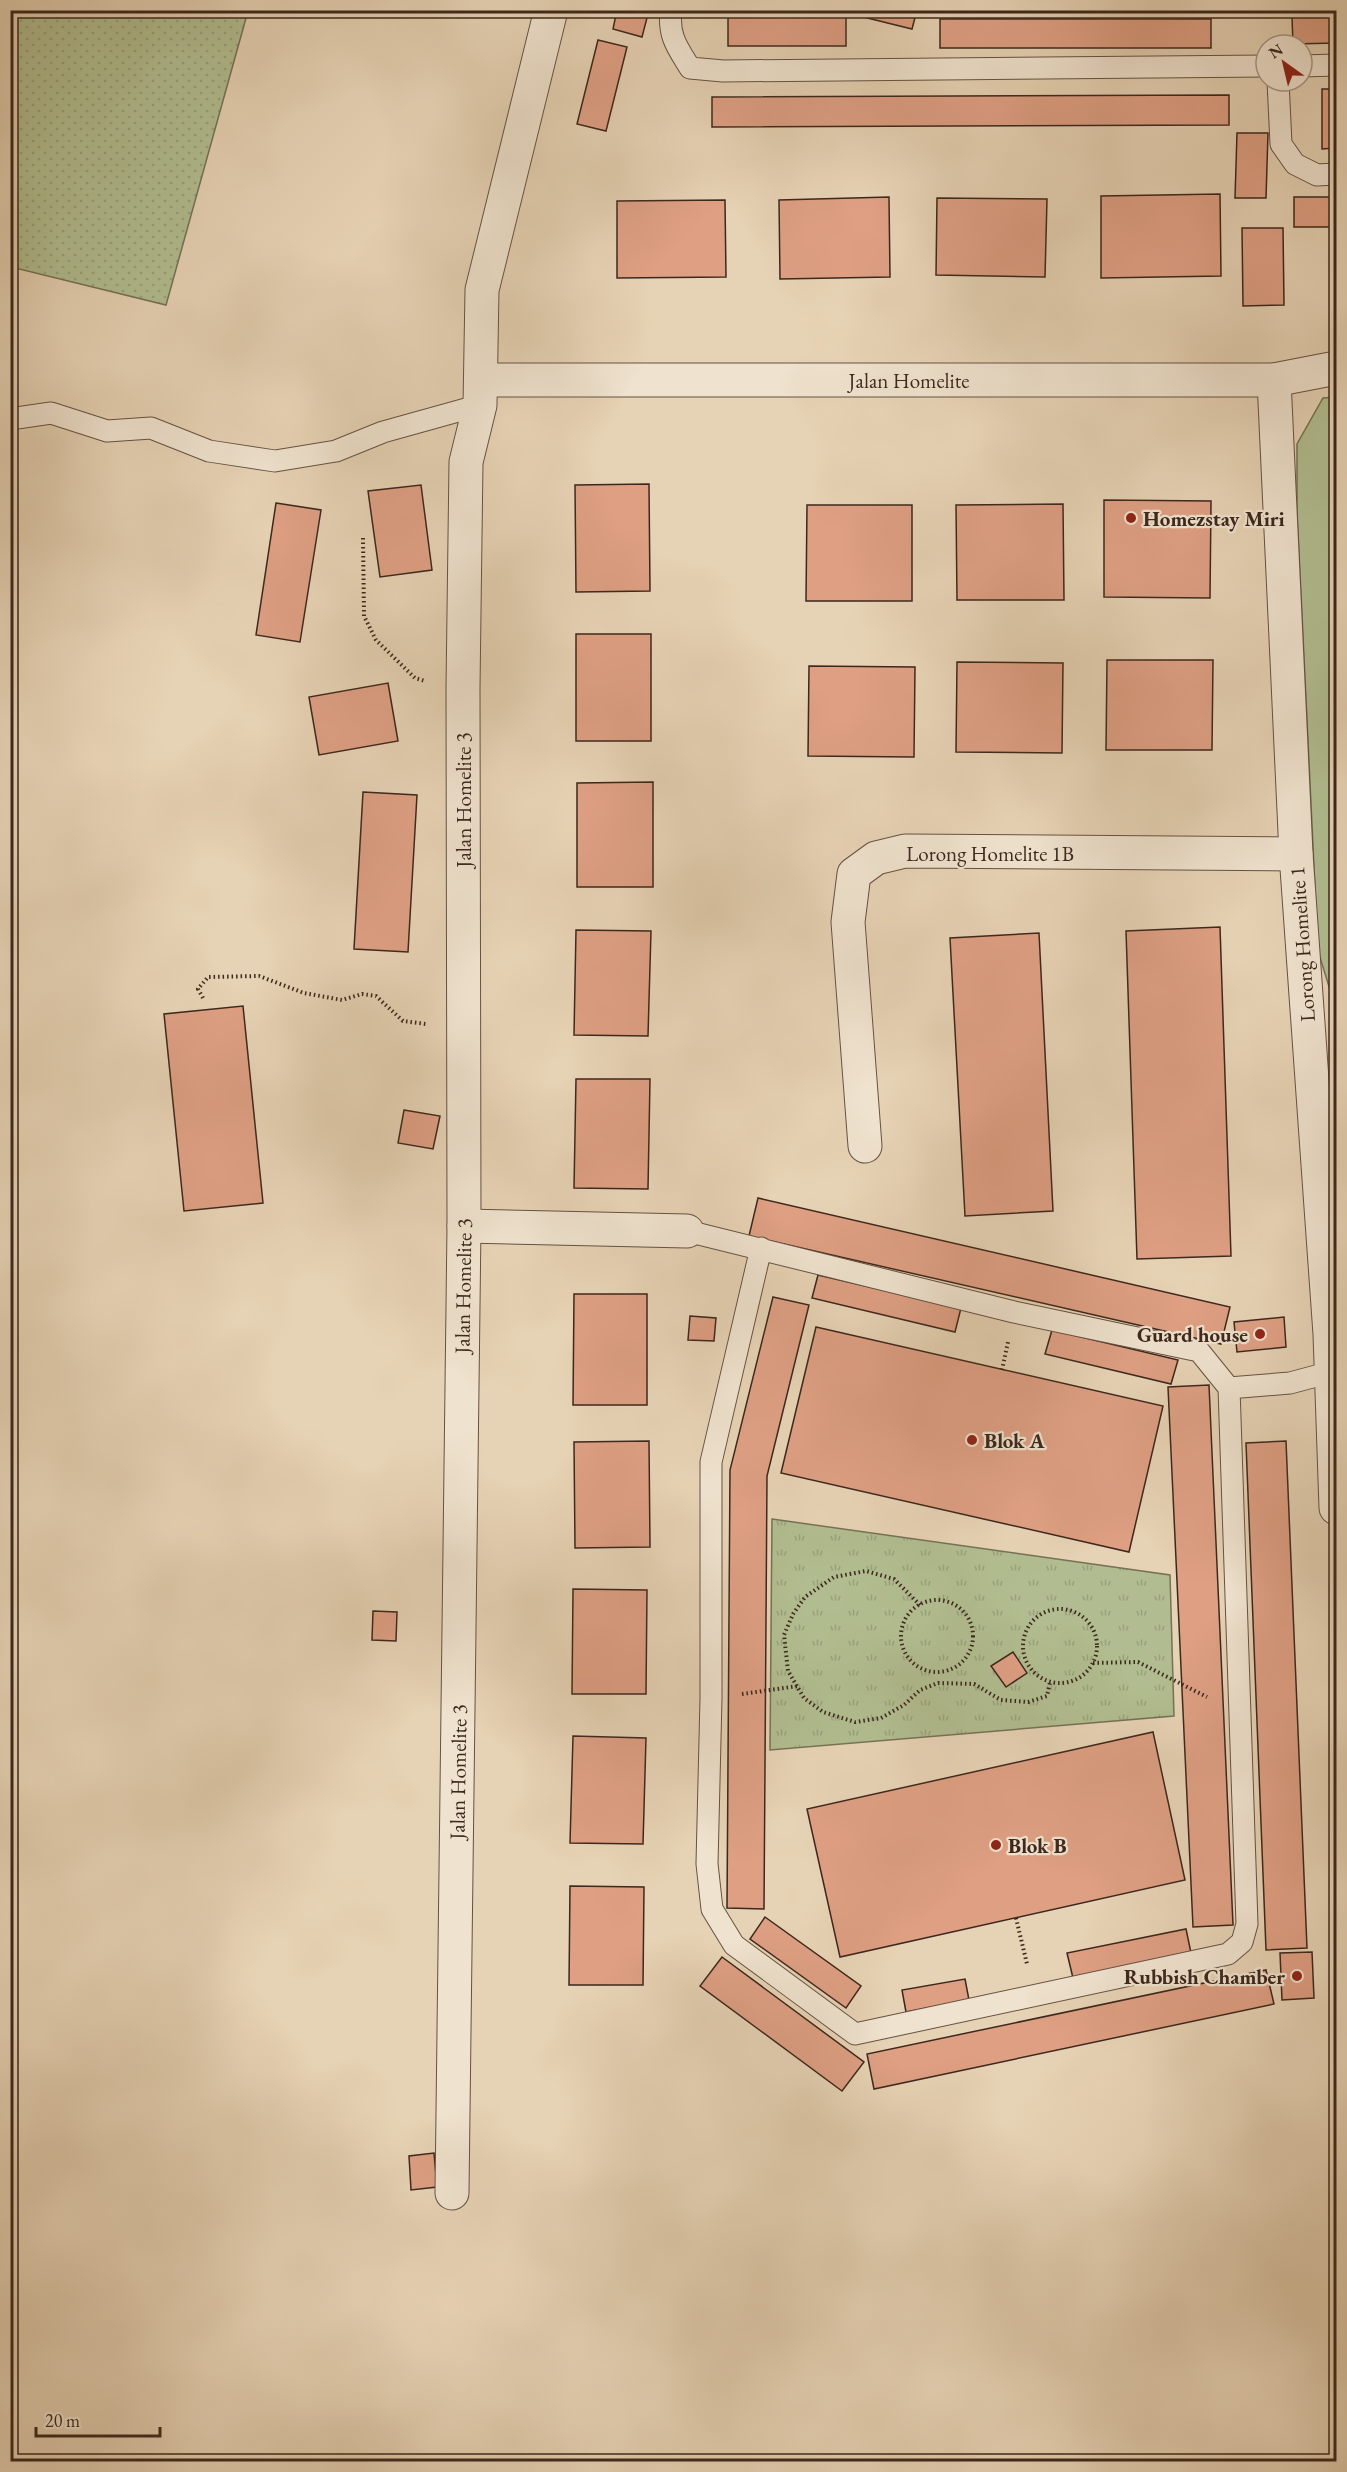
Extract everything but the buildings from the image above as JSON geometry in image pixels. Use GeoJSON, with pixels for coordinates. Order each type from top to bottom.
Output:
{"type":"FeatureCollection","features":[{"type":"Feature","properties":{"kind":"street","name":"Jalan Homelite 3"},"geometry":{"type":"LineString","coordinates":[[452,2193],[464,1226],[463,687],[466,462],[481,393],[482,291],[551,10]]}},
{"type":"Feature","properties":{"kind":"street","name":"Jalan Homelite"},"geometry":{"type":"LineString","coordinates":[[481,393],[1274,380],[1336,368]]}},
{"type":"Feature","properties":{"kind":"street","name":"Lorong Homelite 1"},"geometry":{"type":"LineString","coordinates":[[1274,380],[1296,854],[1333,1334],[1331,1372],[1336,1508]]}},
{"type":"Feature","properties":{"kind":"street","name":"Lorong Homelite 1B"},"geometry":{"type":"LineString","coordinates":[[865,1146],[848,922],[854,874],[876,858],[905,851],[1296,854]]}},
{"type":"Feature","properties":{"kind":"street"},"geometry":{"type":"LineString","coordinates":[[464,1226],[687,1231]]}},
{"type":"Feature","properties":{"kind":"lane"},"geometry":{"type":"LineString","coordinates":[[671,10],[669,26],[676,45],[690,68],[723,71],[1254,66]]}},
{"type":"Feature","properties":{"kind":"lane"},"geometry":{"type":"LineString","coordinates":[[1314,66],[1336,65]]}},
{"type":"Feature","properties":{"kind":"lane"},"geometry":{"type":"LineString","coordinates":[[1279,93],[1281,144],[1295,164],[1317,175],[1336,174]]}},
{"type":"Feature","properties":{"kind":"lane"},"geometry":{"type":"LineString","coordinates":[[10,419],[51,413],[107,431],[151,428],[209,451],[275,461],[336,451],[481,393]]}},
{"type":"Feature","properties":{"kind":"lane"},"geometry":{"type":"LineString","coordinates":[[687,1231],[761,1248],[1014,1312],[1199,1351],[1229,1388],[1246,1924],[1242,1942],[1228,1954],[855,2034],[734,1945],[712,1909],[707,1864],[711,1698],[711,1462],[761,1248]]}},
{"type":"Feature","properties":{"kind":"lane"},"geometry":{"type":"LineString","coordinates":[[1229,1388],[1290,1383],[1331,1372]]}},
{"type":"Feature","properties":{"kind":"path"},"geometry":{"type":"LineString","coordinates":[[363,538],[364,616],[376,640],[415,678],[446,689],[463,687]]}},
{"type":"Feature","properties":{"kind":"path"},"geometry":{"type":"LineString","coordinates":[[203,998],[198,989],[208,977],[259,976],[304,993],[342,1000],[362,994],[376,996],[403,1021],[463,1030]]}},
{"type":"Feature","properties":{"kind":"path"},"geometry":{"type":"LineString","coordinates":[[920,1605],[894,1579],[866,1571],[834,1577],[805,1597],[793,1614],[784,1635],[788,1671],[804,1698],[823,1712],[855,1722],[881,1718],[904,1705],[920,1690],[938,1683],[974,1684],[1001,1700],[1028,1702],[1047,1696],[1050,1682]]}},
{"type":"Feature","properties":{"kind":"path"},"geometry":{"type":"LineString","coordinates":[[937,1600],[948,1602],[967,1614],[972,1624],[972,1647],[968,1657],[947,1672],[934,1673],[922,1670],[911,1663],[904,1652],[901,1640],[902,1627],[908,1616],[920,1605],[937,1600]]}},
{"type":"Feature","properties":{"kind":"path"},"geometry":{"type":"LineString","coordinates":[[1050,1610],[1074,1612],[1084,1618],[1092,1628],[1096,1639],[1093,1663],[1075,1680],[1063,1683],[1050,1682],[1040,1677],[1025,1658],[1023,1646],[1025,1634],[1030,1624],[1050,1610]]}},
{"type":"Feature","properties":{"kind":"path"},"geometry":{"type":"LineString","coordinates":[[1093,1663],[1138,1662],[1239,1714]]}},
{"type":"Feature","properties":{"kind":"path"},"geometry":{"type":"LineString","coordinates":[[930,1686],[934,1673]]}},
{"type":"Feature","properties":{"kind":"path"},"geometry":{"type":"LineString","coordinates":[[711,1698],[798,1686]]}},
{"type":"Feature","properties":{"kind":"path"},"geometry":{"type":"LineString","coordinates":[[1016,1918],[1035,1997]]}},
{"type":"Feature","properties":{"kind":"green space"},"geometry":{"type":"Polygon","coordinates":[[[11,10],[248,11],[166,305],[11,267],[11,10]]]}},
{"type":"Feature","properties":{"kind":"green space"},"geometry":{"type":"Polygon","coordinates":[[[1336,397],[1336,1009],[1318,951],[1297,510],[1297,444],[1323,398],[1336,397]]]}},
{"type":"Feature","properties":{"kind":"green space"},"geometry":{"type":"Polygon","coordinates":[[[772,1519],[1170,1575],[1174,1716],[770,1750],[772,1519]]]}},
{"type":"Feature","properties":{"kind":"place","name":"Homezstay Miri"},"geometry":{"type":"Point","coordinates":[1131,518]}},
{"type":"Feature","properties":{"kind":"place","name":"Guard house"},"geometry":{"type":"Point","coordinates":[1260,1334]}},
{"type":"Feature","properties":{"kind":"place","name":"Blok A"},"geometry":{"type":"Point","coordinates":[972,1440]}},
{"type":"Feature","properties":{"kind":"place","name":"Blok B"},"geometry":{"type":"Point","coordinates":[996,1845]}},
{"type":"Feature","properties":{"kind":"place","name":"Rubbish Chamber"},"geometry":{"type":"Point","coordinates":[1297,1976]}}]}
